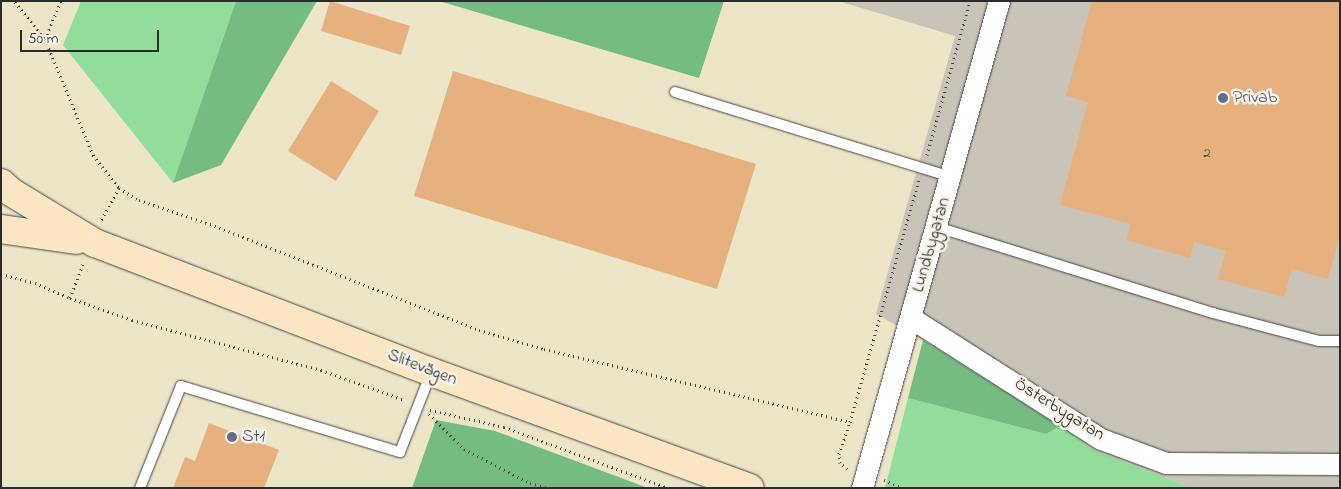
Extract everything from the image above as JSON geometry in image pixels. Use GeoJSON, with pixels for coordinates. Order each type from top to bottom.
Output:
{"type":"FeatureCollection","features":[{"type":"Feature","properties":{"kind":"main road","name":"Slitevägen"},"geometry":{"type":"LineString","coordinates":[[1,183],[33,206],[93,242],[431,372],[750,488]]}},
{"type":"Feature","properties":{"kind":"main road","name":"Slitevägen"},"geometry":{"type":"LineString","coordinates":[[1,229],[93,242]]}},
{"type":"Feature","properties":{"kind":"street","name":"Lundbygatan"},"geometry":{"type":"LineString","coordinates":[[862,488],[937,227],[999,1]]}},
{"type":"Feature","properties":{"kind":"street","name":"Österbygatan"},"geometry":{"type":"LineString","coordinates":[[911,318],[1101,439],[1166,463],[1340,464]]}},
{"type":"Feature","properties":{"kind":"lane"},"geometry":{"type":"LineString","coordinates":[[675,92],[951,177]]}},
{"type":"Feature","properties":{"kind":"lane"},"geometry":{"type":"LineString","coordinates":[[937,227],[1213,313],[1319,341],[1340,341]]}},
{"type":"Feature","properties":{"kind":"lane"},"geometry":{"type":"LineString","coordinates":[[140,488],[181,386],[400,452],[420,405],[431,372]]}},
{"type":"Feature","properties":{"kind":"path"},"geometry":{"type":"LineString","coordinates":[[44,39],[60,1]]}},
{"type":"Feature","properties":{"kind":"path"},"geometry":{"type":"LineString","coordinates":[[15,2],[44,39],[93,155],[119,188],[139,200],[210,224],[479,330],[544,349],[850,422],[970,1]]}},
{"type":"Feature","properties":{"kind":"path"},"geometry":{"type":"LineString","coordinates":[[70,298],[93,242],[119,188]]}},
{"type":"Feature","properties":{"kind":"path"},"geometry":{"type":"LineString","coordinates":[[1,274],[35,282],[70,298],[132,320],[321,370],[420,405],[441,415],[474,418],[504,427],[668,488]]}},
{"type":"Feature","properties":{"kind":"path"},"geometry":{"type":"LineString","coordinates":[[420,405],[464,448],[530,483],[548,488]]}},
{"type":"Feature","properties":{"kind":"shaded area"},"geometry":{"type":"Polygon","coordinates":[[[838,1],[1340,1],[1340,488],[1192,488],[1096,451],[923,340],[876,314],[955,36],[838,1]]]}},
{"type":"Feature","properties":{"kind":"green space"},"geometry":{"type":"Polygon","coordinates":[[[81,1],[236,1],[173,183],[63,45],[81,1]]]}},
{"type":"Feature","properties":{"kind":"green space"},"geometry":{"type":"Polygon","coordinates":[[[236,1],[317,1],[221,165],[173,183],[236,1]]]}},
{"type":"Feature","properties":{"kind":"green space"},"geometry":{"type":"Polygon","coordinates":[[[439,1],[724,1],[699,78],[439,1]]]}},
{"type":"Feature","properties":{"kind":"green space"},"geometry":{"type":"Polygon","coordinates":[[[923,340],[1060,426],[1046,434],[908,398],[923,340]]]}},
{"type":"Feature","properties":{"kind":"green space"},"geometry":{"type":"Polygon","coordinates":[[[908,398],[1046,434],[1060,426],[1096,451],[1192,488],[885,488],[908,398]]]}},
{"type":"Feature","properties":{"kind":"green space"},"geometry":{"type":"Polygon","coordinates":[[[436,420],[495,431],[648,488],[412,488],[436,420]]]}},
{"type":"Feature","properties":{"kind":"building"},"geometry":{"type":"Polygon","coordinates":[[[330,1],[410,26],[401,55],[321,31],[330,1]]]}},
{"type":"Feature","properties":{"kind":"building"},"geometry":{"type":"Polygon","coordinates":[[[1092,1],[1340,1],[1340,236],[1328,279],[1292,269],[1284,297],[1218,279],[1226,251],[1194,242],[1190,258],[1126,240],[1131,224],[1060,205],[1088,102],[1066,96],[1092,1]]]}},
{"type":"Feature","properties":{"kind":"building"},"geometry":{"type":"Polygon","coordinates":[[[453,71],[756,164],[717,289],[414,196],[453,71]]]}},
{"type":"Feature","properties":{"kind":"building"},"geometry":{"type":"Polygon","coordinates":[[[331,81],[379,111],[336,181],[288,151],[331,81]]]}},
{"type":"Feature","properties":{"kind":"building"},"geometry":{"type":"Polygon","coordinates":[[[209,423],[279,450],[264,488],[173,488],[185,457],[195,461],[209,423]]]}},
{"type":"Feature","properties":{"kind":"place","name":"Privab"},"geometry":{"type":"Point","coordinates":[1223,98]}},
{"type":"Feature","properties":{"kind":"place","name":"St1"},"geometry":{"type":"Point","coordinates":[232,437]}}]}
